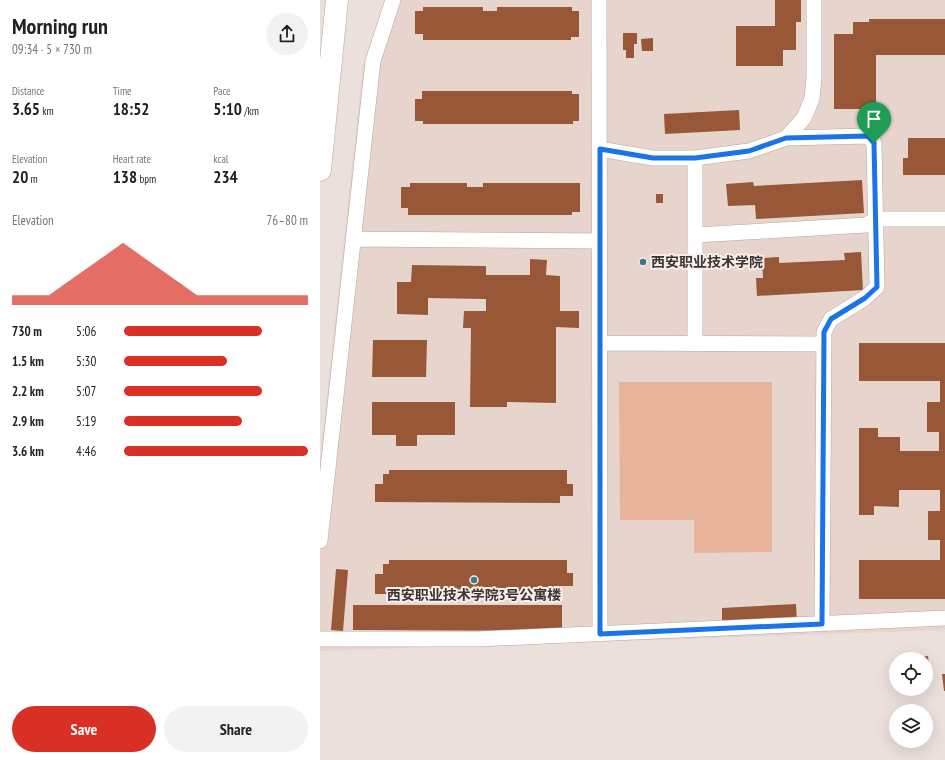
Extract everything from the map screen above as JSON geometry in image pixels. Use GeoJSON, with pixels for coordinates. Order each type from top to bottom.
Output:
{"type":"FeatureCollection","features":[{"type":"Feature","properties":{"kind":"street"},"geometry":{"type":"LineString","coordinates":[[320,170],[337,0]]}},
{"type":"Feature","properties":{"kind":"street"},"geometry":{"type":"LineString","coordinates":[[320,541],[372,60],[393,0]]}},
{"type":"Feature","properties":{"kind":"street"},"geometry":{"type":"LineString","coordinates":[[599,0],[600,634]]}},
{"type":"Feature","properties":{"kind":"street"},"geometry":{"type":"LineString","coordinates":[[786,138],[804,118],[812,99],[814,77],[814,0]]}},
{"type":"Feature","properties":{"kind":"street"},"geometry":{"type":"LineString","coordinates":[[600,149],[653,158],[695,158],[749,151],[786,138],[868,136],[874,143],[877,287],[865,298],[831,319],[824,332],[822,624]]}},
{"type":"Feature","properties":{"kind":"street"},"geometry":{"type":"LineString","coordinates":[[695,158],[695,343]]}},
{"type":"Feature","properties":{"kind":"street"},"geometry":{"type":"LineString","coordinates":[[696,235],[866,225],[876,219],[945,219]]}},
{"type":"Feature","properties":{"kind":"street"},"geometry":{"type":"LineString","coordinates":[[353,238],[600,241]]}},
{"type":"Feature","properties":{"kind":"street"},"geometry":{"type":"LineString","coordinates":[[600,343],[824,344]]}},
{"type":"Feature","properties":{"kind":"street"},"geometry":{"type":"LineString","coordinates":[[320,639],[478,639],[945,618]]}},
{"type":"Feature","properties":{"kind":"shaded area","name":"西安职业技术学院"},"geometry":{"type":"Polygon","coordinates":[[[386,0],[945,0],[945,630],[320,651],[320,460],[363,65],[386,0]]]}},
{"type":"Feature","properties":{"kind":"shaded area"},"geometry":{"type":"Polygon","coordinates":[[[619,382],[772,382],[772,552],[694,553],[694,520],[620,520],[619,382]]]}},
{"type":"Feature","properties":{"kind":"building"},"geometry":{"type":"Polygon","coordinates":[[[775,0],[801,0],[801,22],[796,22],[796,50],[783,50],[783,66],[736,66],[736,26],[775,26],[775,0]]]}},
{"type":"Feature","properties":{"kind":"building"},"geometry":{"type":"Polygon","coordinates":[[[423,7],[483,7],[483,11],[497,11],[497,7],[572,7],[572,11],[579,11],[579,37],[571,37],[571,40],[423,40],[423,34],[415,34],[415,11],[423,11],[423,7]]]}},
{"type":"Feature","properties":{"kind":"building"},"geometry":{"type":"Polygon","coordinates":[[[869,19],[945,19],[945,55],[876,55],[876,109],[834,109],[834,34],[853,34],[853,22],[869,22],[869,19]]]}},
{"type":"Feature","properties":{"kind":"building"},"geometry":{"type":"Polygon","coordinates":[[[623,33],[637,33],[637,44],[634,44],[634,58],[626,58],[626,50],[623,50],[623,33]]]}},
{"type":"Feature","properties":{"kind":"building"},"geometry":{"type":"Polygon","coordinates":[[[653,38],[653,51],[642,51],[641,39],[653,38]]]}},
{"type":"Feature","properties":{"kind":"building"},"geometry":{"type":"Polygon","coordinates":[[[422,91],[572,91],[572,94],[579,94],[579,121],[573,121],[573,124],[423,124],[423,121],[415,121],[415,99],[422,99],[422,91]]]}},
{"type":"Feature","properties":{"kind":"building"},"geometry":{"type":"Polygon","coordinates":[[[739,110],[740,130],[665,134],[664,114],[739,110]]]}},
{"type":"Feature","properties":{"kind":"building"},"geometry":{"type":"Polygon","coordinates":[[[908,138],[945,138],[945,175],[903,175],[903,158],[908,158],[908,138]]]}},
{"type":"Feature","properties":{"kind":"building"},"geometry":{"type":"Polygon","coordinates":[[[862,180],[864,213],[756,219],[755,205],[728,206],[726,184],[753,182],[754,186],[862,180]]]}},
{"type":"Feature","properties":{"kind":"building"},"geometry":{"type":"Polygon","coordinates":[[[410,183],[467,183],[467,187],[483,187],[483,183],[580,183],[580,212],[572,212],[572,215],[408,215],[408,208],[401,208],[401,187],[410,187],[410,183]]]}},
{"type":"Feature","properties":{"kind":"building"},"geometry":{"type":"Polygon","coordinates":[[[656,194],[663,194],[663,203],[656,203],[656,194]]]}},
{"type":"Feature","properties":{"kind":"building"},"geometry":{"type":"Polygon","coordinates":[[[861,252],[863,290],[757,296],[756,278],[763,278],[762,258],[779,257],[779,263],[845,260],[844,253],[861,252]]]}},
{"type":"Feature","properties":{"kind":"building"},"geometry":{"type":"Polygon","coordinates":[[[530,259],[547,260],[546,275],[560,276],[560,311],[579,311],[579,328],[556,327],[556,403],[507,402],[507,407],[470,407],[471,328],[463,328],[464,311],[486,311],[486,299],[428,298],[428,315],[397,314],[397,282],[411,282],[412,265],[486,266],[486,275],[530,275],[530,259]]]}},
{"type":"Feature","properties":{"kind":"building"},"geometry":{"type":"Polygon","coordinates":[[[373,340],[427,340],[426,377],[372,377],[373,340]]]}},
{"type":"Feature","properties":{"kind":"building"},"geometry":{"type":"Polygon","coordinates":[[[859,343],[945,343],[945,599],[859,599],[859,560],[940,560],[940,540],[928,540],[928,511],[940,511],[940,490],[899,490],[899,507],[874,506],[874,515],[859,515],[859,428],[878,428],[878,437],[900,437],[900,451],[939,451],[939,432],[927,432],[927,402],[940,402],[940,381],[859,381],[859,343]]]}},
{"type":"Feature","properties":{"kind":"building"},"geometry":{"type":"Polygon","coordinates":[[[372,402],[455,402],[455,435],[417,435],[417,446],[396,446],[396,435],[372,435],[372,402]]]}},
{"type":"Feature","properties":{"kind":"building"},"geometry":{"type":"Polygon","coordinates":[[[389,470],[567,470],[567,484],[573,484],[573,496],[560,496],[560,503],[375,502],[375,484],[383,484],[383,474],[389,474],[389,470]]]}},
{"type":"Feature","properties":{"kind":"building","name":"西安职业技术学院3号公寓楼"},"geometry":{"type":"Polygon","coordinates":[[[389,560],[567,560],[567,573],[573,573],[573,586],[560,586],[560,594],[375,594],[375,574],[383,574],[383,564],[389,564],[389,560]]]}},
{"type":"Feature","properties":{"kind":"building"},"geometry":{"type":"Polygon","coordinates":[[[336,569],[348,570],[343,631],[331,630],[336,569]]]}},
{"type":"Feature","properties":{"kind":"building"},"geometry":{"type":"Polygon","coordinates":[[[796,604],[797,623],[722,627],[722,608],[796,604]]]}},
{"type":"Feature","properties":{"kind":"building"},"geometry":{"type":"Polygon","coordinates":[[[353,605],[562,605],[562,631],[353,630],[353,605]]]}},
{"type":"Feature","properties":{"kind":"building"},"geometry":{"type":"Polygon","coordinates":[[[942,674],[945,674],[945,691],[944,691],[942,674]]]}},
{"type":"Feature","properties":{"kind":"place","name":"西安职业技术学院"},"geometry":{"type":"Point","coordinates":[643,262]}},
{"type":"Feature","properties":{"kind":"place","name":"西安职业技术学院3号公寓楼"},"geometry":{"type":"Point","coordinates":[474,580]}},
{"type":"Feature","properties":{"kind":"route"},"geometry":{"type":"LineString","coordinates":[[868,136],[874,143],[877,287],[865,298],[831,319],[824,332],[822,624],[600,634],[600,149],[653,158],[695,158],[749,151],[767,146],[786,138],[868,136]]}}]}
